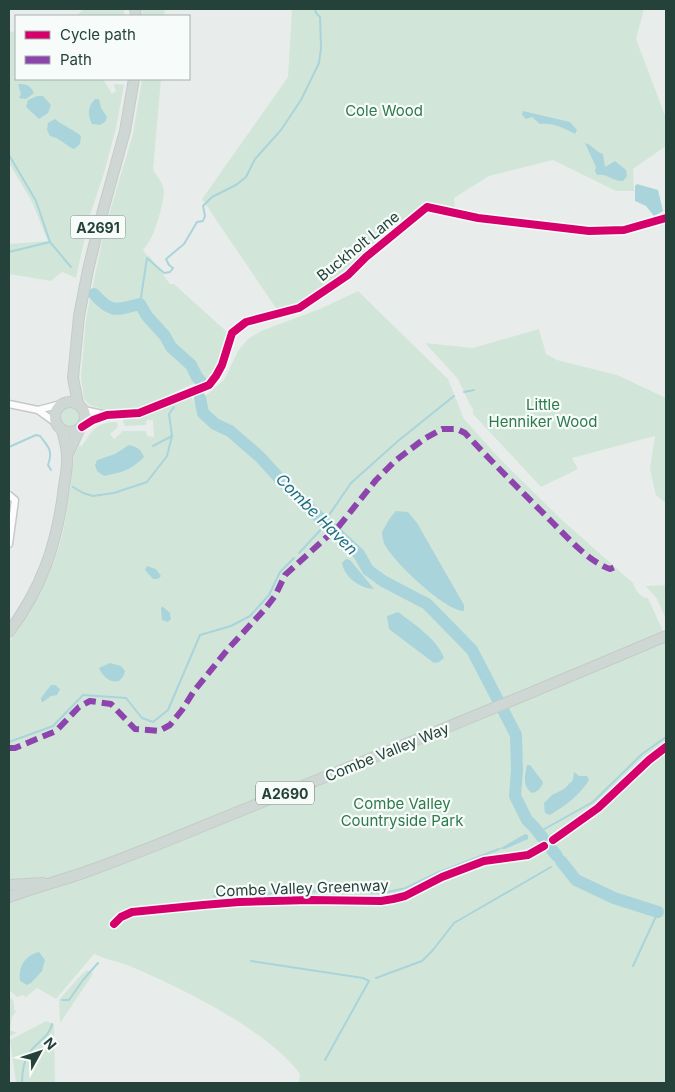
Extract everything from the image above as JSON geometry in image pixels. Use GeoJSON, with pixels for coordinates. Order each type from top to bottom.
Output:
{"type":"FeatureCollection","features":[{"type":"Feature","properties":{"kind":"main road","name":"A2691"},"geometry":{"type":"LineString","coordinates":[[81,406],[74,378],[79,316],[88,270],[125,131],[134,80]]}},
{"type":"Feature","properties":{"kind":"main road","name":"A2691"},"geometry":{"type":"LineString","coordinates":[[63,403],[74,378]]}},
{"type":"Feature","properties":{"kind":"main road"},"geometry":{"type":"LineString","coordinates":[[9,632],[32,599],[52,551],[58,529],[67,456],[86,418],[81,406],[63,403],[55,414],[67,456]]}},
{"type":"Feature","properties":{"kind":"main road"},"geometry":{"type":"LineString","coordinates":[[59,426],[70,432],[81,428]]}},
{"type":"Feature","properties":{"kind":"main road","name":"Combe Valley Way"},"geometry":{"type":"LineString","coordinates":[[9,897],[30,891],[49,882],[91,870],[479,715],[666,636]]}},
{"type":"Feature","properties":{"kind":"main road","name":"Combe Valley Way"},"geometry":{"type":"LineString","coordinates":[[9,886],[49,882]]}},
{"type":"Feature","properties":{"kind":"street","name":"Buckholt Lane"},"geometry":{"type":"LineString","coordinates":[[81,428],[93,420],[107,415],[139,413],[209,384],[222,365],[230,337],[246,322],[299,308],[348,275],[366,257],[427,207],[478,218],[589,231],[624,230],[666,218]]}},
{"type":"Feature","properties":{"kind":"street"},"geometry":{"type":"LineString","coordinates":[[38,410],[63,403]]}},
{"type":"Feature","properties":{"kind":"street"},"geometry":{"type":"LineString","coordinates":[[9,404],[38,410],[59,426]]}},
{"type":"Feature","properties":{"kind":"street","name":"Buckholt Lane"},"geometry":{"type":"LineString","coordinates":[[81,406],[107,415]]}},
{"type":"Feature","properties":{"kind":"street"},"geometry":{"type":"LineString","coordinates":[[9,496],[15,500],[9,544]]}},
{"type":"Feature","properties":{"kind":"green space"},"geometry":{"type":"Polygon","coordinates":[[[84,9],[124,9],[125,15],[77,15],[84,9]]]}},
{"type":"Feature","properties":{"kind":"green space"},"geometry":{"type":"Polygon","coordinates":[[[142,9],[165,9],[164,15],[143,15],[142,9]]]}},
{"type":"Feature","properties":{"kind":"green space","name":"Cole Wood"},"geometry":{"type":"Polygon","coordinates":[[[292,9],[644,9],[636,39],[666,118],[666,146],[633,169],[634,191],[616,191],[553,160],[489,176],[454,198],[455,208],[425,203],[364,253],[345,272],[298,305],[278,311],[202,199],[288,77],[292,9]]]}},
{"type":"Feature","properties":{"kind":"green space"},"geometry":{"type":"Polygon","coordinates":[[[15,31],[15,80],[104,80],[112,94],[116,91],[115,84],[124,85],[116,128],[89,218],[76,278],[62,272],[51,281],[9,274],[9,244],[48,241],[32,202],[9,163],[9,32],[15,31]]]}},
{"type":"Feature","properties":{"kind":"green space"},"geometry":{"type":"Polygon","coordinates":[[[142,80],[161,80],[153,170],[161,182],[164,197],[154,231],[143,249],[170,284],[174,284],[228,333],[218,366],[206,383],[195,383],[138,409],[105,410],[90,405],[84,399],[81,377],[86,318],[105,228],[133,134],[142,80]]]}},
{"type":"Feature","properties":{"kind":"green space","name":"Combe Valley Countryside Park"},"geometry":{"type":"Polygon","coordinates":[[[358,291],[448,379],[464,419],[501,460],[562,520],[633,583],[641,595],[648,598],[666,638],[666,1083],[299,1083],[300,1074],[285,1058],[267,1041],[245,1026],[196,997],[171,985],[127,965],[94,954],[56,999],[37,988],[26,997],[23,995],[17,997],[9,990],[9,642],[39,595],[56,557],[65,522],[74,456],[79,445],[82,446],[95,428],[110,422],[117,422],[118,427],[110,434],[114,439],[123,431],[146,431],[147,436],[154,437],[153,420],[147,420],[146,425],[125,426],[123,418],[140,416],[191,397],[196,404],[224,380],[238,351],[248,339],[261,331],[320,309],[358,291]]]}},
{"type":"Feature","properties":{"kind":"green space","name":"Little Henniker Wood"},"geometry":{"type":"Polygon","coordinates":[[[539,329],[546,354],[557,360],[617,375],[666,398],[666,503],[656,495],[650,469],[655,436],[572,458],[578,469],[541,487],[473,414],[473,409],[458,379],[425,343],[473,348],[539,329]]]}},
{"type":"Feature","properties":{"kind":"green space"},"geometry":{"type":"Polygon","coordinates":[[[70,405],[79,408],[82,417],[79,426],[70,429],[61,426],[58,417],[61,408],[70,405]]]}},
{"type":"Feature","properties":{"kind":"green space"},"geometry":{"type":"Polygon","coordinates":[[[666,585],[666,619],[657,599],[646,586],[666,585]]]}},
{"type":"Feature","properties":{"kind":"green space"},"geometry":{"type":"Polygon","coordinates":[[[87,970],[93,974],[60,1023],[59,1000],[87,970]]]}},
{"type":"Feature","properties":{"kind":"green space"},"geometry":{"type":"Polygon","coordinates":[[[9,996],[13,1001],[16,1011],[12,1017],[10,1030],[17,1033],[10,1036],[9,996]]]}},
{"type":"Feature","properties":{"kind":"green space"},"geometry":{"type":"Polygon","coordinates":[[[46,1021],[54,1024],[55,1083],[16,1083],[10,1040],[46,1021]]]}},
{"type":"Feature","properties":{"kind":"water"},"geometry":{"type":"Polygon","coordinates":[[[18,84],[28,86],[34,93],[26,99],[19,98],[21,94],[18,84]]]}},
{"type":"Feature","properties":{"kind":"water"},"geometry":{"type":"Polygon","coordinates":[[[37,96],[43,96],[51,105],[48,113],[39,119],[26,107],[28,100],[37,96]]]}},
{"type":"Feature","properties":{"kind":"water"},"geometry":{"type":"Polygon","coordinates":[[[95,99],[99,99],[101,108],[107,117],[105,122],[100,125],[92,124],[89,117],[90,108],[95,99]]]}},
{"type":"Feature","properties":{"kind":"water"},"geometry":{"type":"Polygon","coordinates":[[[523,111],[570,122],[577,130],[575,134],[554,125],[540,124],[532,117],[526,119],[522,115],[523,111]]]}},
{"type":"Feature","properties":{"kind":"water"},"geometry":{"type":"Polygon","coordinates":[[[55,119],[81,136],[80,144],[74,149],[57,138],[50,136],[47,130],[48,123],[55,119]]]}},
{"type":"Feature","properties":{"kind":"water"},"geometry":{"type":"Polygon","coordinates":[[[585,143],[603,154],[605,167],[615,161],[626,170],[627,176],[623,181],[604,175],[597,175],[596,167],[585,143]]]}},
{"type":"Feature","properties":{"kind":"water"},"geometry":{"type":"Polygon","coordinates":[[[637,184],[658,190],[663,211],[654,216],[646,206],[635,201],[635,186],[637,184]]]}},
{"type":"Feature","properties":{"kind":"water"},"geometry":{"type":"Polygon","coordinates":[[[129,445],[142,452],[144,457],[139,462],[126,470],[110,475],[104,476],[97,471],[95,465],[97,460],[115,454],[129,445]]]}},
{"type":"Feature","properties":{"kind":"water"},"geometry":{"type":"Polygon","coordinates":[[[396,511],[408,512],[417,523],[464,605],[464,611],[445,603],[420,584],[389,551],[384,543],[382,532],[396,511]]]}},
{"type":"Feature","properties":{"kind":"water"},"geometry":{"type":"Polygon","coordinates":[[[346,559],[350,560],[374,589],[364,587],[346,573],[342,563],[346,559]]]}},
{"type":"Feature","properties":{"kind":"water"},"geometry":{"type":"Polygon","coordinates":[[[147,566],[156,569],[161,576],[158,579],[153,579],[145,570],[147,566]]]}},
{"type":"Feature","properties":{"kind":"water"},"geometry":{"type":"Polygon","coordinates":[[[162,606],[170,613],[171,619],[168,622],[162,620],[162,606]]]}},
{"type":"Feature","properties":{"kind":"water"},"geometry":{"type":"Polygon","coordinates":[[[398,612],[431,638],[444,658],[434,663],[389,629],[387,616],[398,612]]]}},
{"type":"Feature","properties":{"kind":"water"},"geometry":{"type":"Polygon","coordinates":[[[110,663],[121,666],[125,671],[120,680],[112,681],[101,673],[99,668],[110,663]]]}},
{"type":"Feature","properties":{"kind":"water"},"geometry":{"type":"Polygon","coordinates":[[[51,685],[55,685],[60,689],[57,695],[51,696],[43,702],[41,701],[41,698],[51,685]]]}},
{"type":"Feature","properties":{"kind":"water"},"geometry":{"type":"Polygon","coordinates":[[[527,765],[530,765],[543,782],[536,792],[532,793],[525,784],[527,765]]]}},
{"type":"Feature","properties":{"kind":"water"},"geometry":{"type":"Polygon","coordinates":[[[574,772],[579,776],[587,776],[589,780],[577,795],[561,808],[550,815],[545,813],[544,803],[573,780],[574,772]]]}},
{"type":"Feature","properties":{"kind":"water"},"geometry":{"type":"Polygon","coordinates":[[[525,834],[528,835],[528,839],[505,849],[499,849],[525,834]]]}},
{"type":"Feature","properties":{"kind":"water"},"geometry":{"type":"Polygon","coordinates":[[[39,952],[45,960],[42,971],[27,985],[20,981],[21,967],[29,956],[39,952]]]}},
{"type":"Feature","properties":{"kind":"waterway"},"geometry":{"type":"LineString","coordinates":[[140,304],[147,258],[164,273],[170,272],[173,268],[166,259],[184,244],[197,222],[203,221],[205,216],[203,206],[212,197],[236,185],[246,177],[255,159],[281,130],[301,100],[319,63],[321,48],[320,17],[315,9]]}},
{"type":"Feature","properties":{"kind":"waterway","name":"Combe Haven"},"geometry":{"type":"LineString","coordinates":[[9,155],[36,201],[50,242],[71,267]]}},
{"type":"Feature","properties":{"kind":"waterway"},"geometry":{"type":"LineString","coordinates":[[9,252],[50,242]]}},
{"type":"Feature","properties":{"kind":"waterway","name":"Combe Haven"},"geometry":{"type":"LineString","coordinates":[[94,294],[110,308],[120,309],[140,304],[147,316],[165,336],[171,347],[191,365],[203,384]]}},
{"type":"Feature","properties":{"kind":"waterway"},"geometry":{"type":"LineString","coordinates":[[464,392],[474,390]]}},
{"type":"Feature","properties":{"kind":"waterway"},"geometry":{"type":"LineString","coordinates":[[325,521],[351,483],[398,441],[454,396]]}},
{"type":"Feature","properties":{"kind":"waterway","name":"Combe Haven"},"geometry":{"type":"LineString","coordinates":[[200,398],[203,413],[215,424],[230,431],[260,457],[291,491],[359,554],[368,570],[383,581],[427,604],[472,650],[516,735],[517,770],[515,796],[527,820],[557,856]]}},
{"type":"Feature","properties":{"kind":"waterway"},"geometry":{"type":"LineString","coordinates":[[73,487],[93,496],[114,493],[147,482],[167,456],[172,436],[169,414],[174,407]]}},
{"type":"Feature","properties":{"kind":"waterway"},"geometry":{"type":"LineString","coordinates":[[9,447],[36,435],[40,436],[50,452],[48,465],[51,470]]}},
{"type":"Feature","properties":{"kind":"waterway"},"geometry":{"type":"LineString","coordinates":[[153,446],[172,436]]}},
{"type":"Feature","properties":{"kind":"waterway"},"geometry":{"type":"LineString","coordinates":[[299,553],[327,523]]}},
{"type":"Feature","properties":{"kind":"waterway"},"geometry":{"type":"LineString","coordinates":[[9,742],[53,726],[83,695],[126,698],[142,718],[153,722],[168,710],[200,635],[231,626],[250,616],[269,595],[280,572],[294,558]]}},
{"type":"Feature","properties":{"kind":"waterway"},"geometry":{"type":"LineString","coordinates":[[539,832],[593,802],[642,754],[666,737]]}},
{"type":"Feature","properties":{"kind":"waterway"},"geometry":{"type":"LineString","coordinates":[[214,896],[321,891],[383,893],[406,888],[437,873],[499,849]]}},
{"type":"Feature","properties":{"kind":"waterway","name":"Combe Haven"},"geometry":{"type":"LineString","coordinates":[[561,861],[576,880],[614,898],[658,912]]}},
{"type":"Feature","properties":{"kind":"waterway"},"geometry":{"type":"LineString","coordinates":[[376,978],[422,961],[454,923],[551,867]]}},
{"type":"Feature","properties":{"kind":"waterway"},"geometry":{"type":"LineString","coordinates":[[633,966],[658,912]]}},
{"type":"Feature","properties":{"kind":"waterway"},"geometry":{"type":"LineString","coordinates":[[251,961],[363,978],[369,981],[325,1060]]}},
{"type":"Feature","properties":{"kind":"waterway"},"geometry":{"type":"LineString","coordinates":[[62,1000],[69,1000],[98,963]]}},
{"type":"Feature","properties":{"kind":"waterway"},"geometry":{"type":"LineString","coordinates":[[22,1083],[24,1063],[28,1055],[49,1032],[52,1024]]}},
{"type":"Feature","properties":{"kind":"marked path"},"geometry":{"type":"LineString","coordinates":[[9,748],[15,748],[56,731],[79,707],[90,701],[111,704],[135,729],[159,731],[170,725],[194,691],[228,649],[275,596],[285,575],[339,526],[376,480],[395,461],[424,439],[442,429],[457,429],[465,433],[579,548],[594,561],[610,569],[617,566]]}},
{"type":"Feature","properties":{"kind":"cycle path"},"geometry":{"type":"LineString","coordinates":[[82,427],[93,420],[107,415],[139,413],[209,385],[222,365],[232,333],[246,322],[299,308],[348,275],[366,257],[427,207],[478,218],[589,231],[624,230],[666,218]]}},
{"type":"Feature","properties":{"kind":"cycle path"},"geometry":{"type":"LineString","coordinates":[[553,840],[598,808],[649,760],[666,747]]}},
{"type":"Feature","properties":{"kind":"cycle path","name":"Combe Valley Greenway"},"geometry":{"type":"LineString","coordinates":[[114,924],[121,917],[132,912],[203,905],[239,902],[381,901],[393,899],[405,896],[442,877],[484,861],[528,855],[544,846]]}}]}
